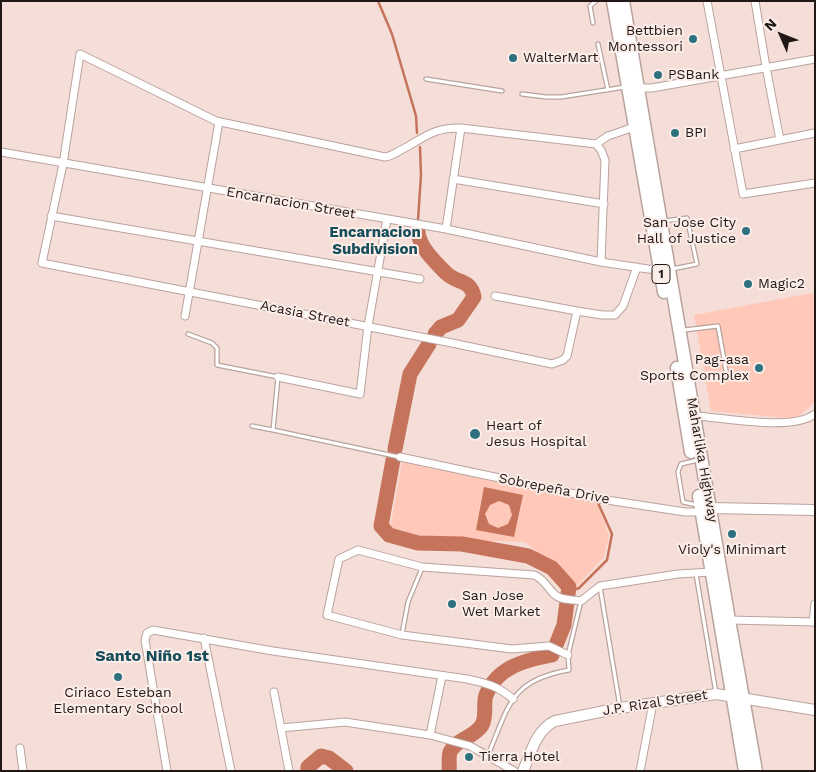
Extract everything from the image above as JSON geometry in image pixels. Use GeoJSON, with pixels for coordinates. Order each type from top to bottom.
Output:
{"type":"FeatureCollection","features":[{"type":"Feature","properties":{"kind":"highway","name":"Maharlika Highway"},"geometry":{"type":"LineString","coordinates":[[613,1],[640,125],[697,460],[712,572],[738,697],[756,771]]}},
{"type":"Feature","properties":{"kind":"highway","name":"Maharlika Highway"},"geometry":{"type":"LineString","coordinates":[[623,1],[633,88]]}},
{"type":"Feature","properties":{"kind":"highway","name":"Maharlika Highway"},"geometry":{"type":"LineString","coordinates":[[640,125],[661,221],[664,270]]}},
{"type":"Feature","properties":{"kind":"highway","name":"Maharlika Highway"},"geometry":{"type":"LineString","coordinates":[[675,331],[694,416],[697,460]]}},
{"type":"Feature","properties":{"kind":"highway","name":"Maharlika Highway"},"geometry":{"type":"LineString","coordinates":[[704,508],[729,620],[745,771]]}},
{"type":"Feature","properties":{"kind":"street"},"geometry":{"type":"LineString","coordinates":[[707,1],[742,194],[815,183]]}},
{"type":"Feature","properties":{"kind":"street"},"geometry":{"type":"LineString","coordinates":[[755,1],[780,140]]}},
{"type":"Feature","properties":{"kind":"street"},"geometry":{"type":"LineString","coordinates":[[420,279],[51,216],[63,164],[80,54],[219,122],[385,157],[445,128],[462,128],[596,144],[608,136],[640,125]]}},
{"type":"Feature","properties":{"kind":"street"},"geometry":{"type":"LineString","coordinates":[[633,88],[652,88],[815,59]]}},
{"type":"Feature","properties":{"kind":"street"},"geometry":{"type":"LineString","coordinates":[[185,316],[219,122]]}},
{"type":"Feature","properties":{"kind":"street"},"geometry":{"type":"LineString","coordinates":[[446,229],[462,128]]}},
{"type":"Feature","properties":{"kind":"street"},"geometry":{"type":"LineString","coordinates":[[734,149],[815,133]]}},
{"type":"Feature","properties":{"kind":"street"},"geometry":{"type":"LineString","coordinates":[[596,144],[605,160],[601,262]]}},
{"type":"Feature","properties":{"kind":"street","name":"Encarnacion Street"},"geometry":{"type":"LineString","coordinates":[[1,152],[446,229],[601,262],[664,270]]}},
{"type":"Feature","properties":{"kind":"street"},"geometry":{"type":"LineString","coordinates":[[453,179],[604,204]]}},
{"type":"Feature","properties":{"kind":"street","name":"Acasia Street"},"geometry":{"type":"LineString","coordinates":[[51,216],[42,263],[368,326],[552,364],[563,360],[567,356],[577,312]]}},
{"type":"Feature","properties":{"kind":"street"},"geometry":{"type":"LineString","coordinates":[[278,377],[360,394],[368,326],[387,219]]}},
{"type":"Feature","properties":{"kind":"street"},"geometry":{"type":"LineString","coordinates":[[495,296],[577,312],[614,314],[623,306],[637,267]]}},
{"type":"Feature","properties":{"kind":"street"},"geometry":{"type":"LineString","coordinates":[[694,416],[778,423],[810,418],[815,414]]}},
{"type":"Feature","properties":{"kind":"street","name":"Sobrepeña Drive"},"geometry":{"type":"LineString","coordinates":[[400,457],[594,498],[685,512],[704,508]]}},
{"type":"Feature","properties":{"kind":"street"},"geometry":{"type":"LineString","coordinates":[[704,508],[815,510]]}},
{"type":"Feature","properties":{"kind":"street"},"geometry":{"type":"LineString","coordinates":[[565,653],[549,646],[512,649],[402,634],[327,615],[338,559],[358,550],[422,568],[534,575],[542,579],[549,586],[553,594],[563,599],[581,601],[600,586],[678,574],[712,572]]}},
{"type":"Feature","properties":{"kind":"street"},"geometry":{"type":"LineString","coordinates":[[729,620],[814,622],[815,604]]}},
{"type":"Feature","properties":{"kind":"street"},"geometry":{"type":"LineString","coordinates":[[167,771],[145,638],[149,632],[155,630],[273,651],[488,683],[513,699]]}},
{"type":"Feature","properties":{"kind":"street"},"geometry":{"type":"LineString","coordinates":[[204,638],[231,771]]}},
{"type":"Feature","properties":{"kind":"street"},"geometry":{"type":"LineString","coordinates":[[430,735],[442,676]]}},
{"type":"Feature","properties":{"kind":"street"},"geometry":{"type":"LineString","coordinates":[[274,692],[289,771]]}},
{"type":"Feature","properties":{"kind":"street","name":"J.P. Rizal Street"},"geometry":{"type":"LineString","coordinates":[[523,771],[539,735],[548,724],[555,721],[620,708],[716,694],[815,710]]}},
{"type":"Feature","properties":{"kind":"street"},"geometry":{"type":"LineString","coordinates":[[640,771],[653,703]]}},
{"type":"Feature","properties":{"kind":"street"},"geometry":{"type":"LineString","coordinates":[[281,728],[345,722],[430,735],[470,746],[514,771]]}},
{"type":"Feature","properties":{"kind":"street"},"geometry":{"type":"LineString","coordinates":[[20,748],[24,771]]}},
{"type":"Feature","properties":{"kind":"lane"},"geometry":{"type":"LineString","coordinates":[[594,24],[590,6],[596,1]]}},
{"type":"Feature","properties":{"kind":"lane"},"geometry":{"type":"LineString","coordinates":[[598,44],[608,90]]}},
{"type":"Feature","properties":{"kind":"lane"},"geometry":{"type":"LineString","coordinates":[[426,79],[502,91]]}},
{"type":"Feature","properties":{"kind":"lane"},"geometry":{"type":"LineString","coordinates":[[522,94],[561,97],[633,88]]}},
{"type":"Feature","properties":{"kind":"lane"},"geometry":{"type":"LineString","coordinates":[[661,221],[688,218],[697,264],[679,269],[664,270]]}},
{"type":"Feature","properties":{"kind":"lane"},"geometry":{"type":"LineString","coordinates":[[675,331],[718,326],[727,376]]}},
{"type":"Feature","properties":{"kind":"lane"},"geometry":{"type":"LineString","coordinates":[[188,334],[212,343],[217,348],[217,365],[278,377],[272,430]]}},
{"type":"Feature","properties":{"kind":"lane"},"geometry":{"type":"LineString","coordinates":[[252,426],[400,457]]}},
{"type":"Feature","properties":{"kind":"lane"},"geometry":{"type":"LineString","coordinates":[[402,634],[408,602],[422,568]]}},
{"type":"Feature","properties":{"kind":"lane"},"geometry":{"type":"LineString","coordinates":[[696,574],[716,694]]}},
{"type":"Feature","properties":{"kind":"lane"},"geometry":{"type":"LineString","coordinates":[[600,586],[620,708]]}},
{"type":"Feature","properties":{"kind":"lane"},"geometry":{"type":"LineString","coordinates":[[488,755],[513,699],[520,690],[533,680],[549,673],[569,670],[565,653],[581,601]]}},
{"type":"Feature","properties":{"kind":"shaded area","name":"Pag-asa Sports Complex"},"geometry":{"type":"Polygon","coordinates":[[[813,293],[815,306],[815,402],[796,419],[711,411],[694,315],[813,293]]]}},
{"type":"Feature","properties":{"kind":"shaded area"},"geometry":{"type":"Polygon","coordinates":[[[402,462],[597,503],[609,535],[604,557],[577,586],[525,542],[435,539],[390,529],[402,462]]]}},
{"type":"Feature","properties":{"kind":"shaded area"},"geometry":{"type":"Polygon","coordinates":[[[484,487],[523,495],[514,537],[476,530],[484,487]],[[499,501],[490,505],[485,514],[489,524],[498,528],[508,524],[512,515],[509,505],[499,501]]]}},
{"type":"Feature","properties":{"kind":"waterway"},"geometry":{"type":"LineString","coordinates":[[378,1],[392,34],[416,116],[417,133]]}},
{"type":"Feature","properties":{"kind":"waterway"},"geometry":{"type":"LineString","coordinates":[[418,220],[421,175],[420,147]]}},
{"type":"Feature","properties":{"kind":"waterway"},"geometry":{"type":"LineString","coordinates":[[418,232],[421,243],[433,260],[450,276],[467,284],[474,297],[458,320],[441,327],[435,334]]}},
{"type":"Feature","properties":{"kind":"waterway"},"geometry":{"type":"LineString","coordinates":[[395,449],[410,374],[429,344]]}},
{"type":"Feature","properties":{"kind":"waterway"},"geometry":{"type":"LineString","coordinates":[[393,460],[381,526],[389,535],[418,543],[462,544],[528,556],[552,568],[569,587],[564,625],[552,655],[522,662],[505,671],[497,678],[486,695],[482,725],[475,733],[453,747],[449,754],[449,771]]}},
{"type":"Feature","properties":{"kind":"waterway"},"geometry":{"type":"LineString","coordinates":[[568,592],[579,588],[607,560],[612,534],[598,503]]}},
{"type":"Feature","properties":{"kind":"waterway"},"geometry":{"type":"LineString","coordinates":[[308,771],[308,767],[321,756],[329,758],[346,771]]}},
{"type":"Feature","properties":{"kind":"place","name":"Bettbien Montessori"},"geometry":{"type":"Point","coordinates":[693,39]}},
{"type":"Feature","properties":{"kind":"place","name":"WalterMart"},"geometry":{"type":"Point","coordinates":[513,58]}},
{"type":"Feature","properties":{"kind":"place","name":"PSBank"},"geometry":{"type":"Point","coordinates":[658,75]}},
{"type":"Feature","properties":{"kind":"place","name":"BPI"},"geometry":{"type":"Point","coordinates":[675,133]}},
{"type":"Feature","properties":{"kind":"place","name":"San Jose City Hall of Justice"},"geometry":{"type":"Point","coordinates":[746,231]}},
{"type":"Feature","properties":{"kind":"place","name":"Magic2"},"geometry":{"type":"Point","coordinates":[748,284]}},
{"type":"Feature","properties":{"kind":"place","name":"Pag-asa Sports Complex"},"geometry":{"type":"Point","coordinates":[759,368]}},
{"type":"Feature","properties":{"kind":"place","name":"Heart of Jesus Hospital"},"geometry":{"type":"Point","coordinates":[475,434]}},
{"type":"Feature","properties":{"kind":"place","name":"Violy's Minimart"},"geometry":{"type":"Point","coordinates":[732,534]}},
{"type":"Feature","properties":{"kind":"place","name":"San Jose Wet Market"},"geometry":{"type":"Point","coordinates":[452,604]}},
{"type":"Feature","properties":{"kind":"place","name":"Ciriaco Esteban Elementary School"},"geometry":{"type":"Point","coordinates":[118,677]}},
{"type":"Feature","properties":{"kind":"place","name":"Tierra Hotel"},"geometry":{"type":"Point","coordinates":[469,757]}},
{"type":"Feature","properties":{"kind":"district","name":"Encarnacion Subdivision"},"geometry":{"type":"Point","coordinates":[375,242]}},
{"type":"Feature","properties":{"kind":"district","name":"Santo Niño 1st"},"geometry":{"type":"Point","coordinates":[152,656]}}]}
